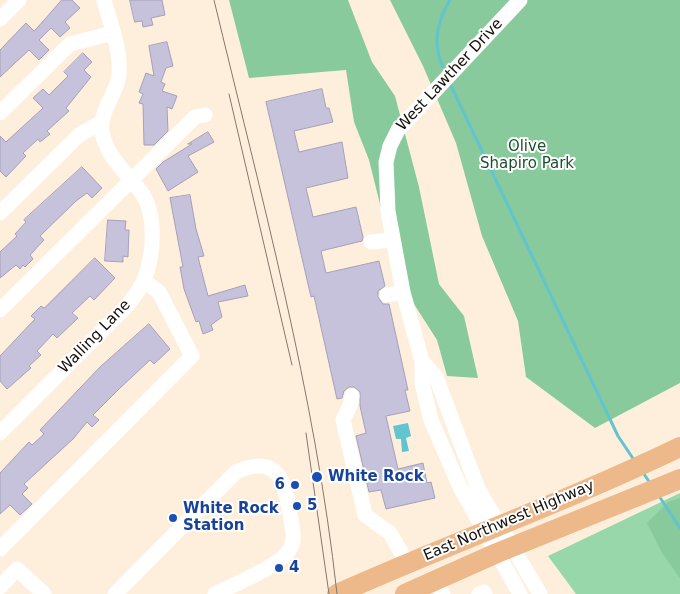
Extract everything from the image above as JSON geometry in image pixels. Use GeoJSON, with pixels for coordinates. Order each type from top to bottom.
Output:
{"type":"FeatureCollection","features":[{"type":"Feature","properties":{"kind":"main road","name":"East Northwest Highway"},"geometry":{"type":"LineString","coordinates":[[337,594],[407,563],[550,505],[680,447]]}},
{"type":"Feature","properties":{"kind":"main road","name":"East Northwest Highway"},"geometry":{"type":"LineString","coordinates":[[405,594],[439,587],[505,550],[680,480]]}},
{"type":"Feature","properties":{"kind":"street"},"geometry":{"type":"LineString","coordinates":[[0,19],[19,0]]}},
{"type":"Feature","properties":{"kind":"street"},"geometry":{"type":"LineString","coordinates":[[0,213],[79,135],[102,122],[119,75],[117,49],[104,0]]}},
{"type":"Feature","properties":{"kind":"street","name":"West Lawther Drive"},"geometry":{"type":"LineString","coordinates":[[520,0],[398,130],[390,146],[386,162],[386,185],[392,240],[403,292],[422,361],[422,383],[432,420],[460,487],[492,529],[505,550],[540,594]]}},
{"type":"Feature","properties":{"kind":"street"},"geometry":{"type":"LineString","coordinates":[[0,113],[70,44],[113,33]]}},
{"type":"Feature","properties":{"kind":"street"},"geometry":{"type":"LineString","coordinates":[[0,310],[195,117],[205,115]]}},
{"type":"Feature","properties":{"kind":"street","name":"Walling Lane"},"geometry":{"type":"LineString","coordinates":[[0,433],[127,306],[144,281],[150,253],[148,208],[143,194],[107,148],[102,122]]}},
{"type":"Feature","properties":{"kind":"street"},"geometry":{"type":"LineString","coordinates":[[371,242],[392,240]]}},
{"type":"Feature","properties":{"kind":"street"},"geometry":{"type":"LineString","coordinates":[[0,549],[192,356],[159,292],[144,281]]}},
{"type":"Feature","properties":{"kind":"street"},"geometry":{"type":"LineString","coordinates":[[387,295],[403,292]]}},
{"type":"Feature","properties":{"kind":"street","name":"West Lawther Drive"},"geometry":{"type":"LineString","coordinates":[[422,361],[436,377],[448,414],[492,529]]}},
{"type":"Feature","properties":{"kind":"street"},"geometry":{"type":"LineString","coordinates":[[352,396],[351,403],[343,420],[365,515],[390,533],[407,563]]}},
{"type":"Feature","properties":{"kind":"street"},"geometry":{"type":"LineString","coordinates":[[432,420],[448,414]]}},
{"type":"Feature","properties":{"kind":"street"},"geometry":{"type":"LineString","coordinates":[[114,594],[190,516],[241,469],[256,467],[269,469],[280,475],[285,485],[294,537],[291,548],[278,562],[215,594]]}},
{"type":"Feature","properties":{"kind":"street","name":"West Lawther Drive"},"geometry":{"type":"LineString","coordinates":[[505,550],[520,594]]}},
{"type":"Feature","properties":{"kind":"street"},"geometry":{"type":"LineString","coordinates":[[0,587],[17,569],[44,594]]}},
{"type":"Feature","properties":{"kind":"street"},"geometry":{"type":"LineString","coordinates":[[479,594],[484,592],[485,594]]}},
{"type":"Feature","properties":{"kind":"green space"},"geometry":{"type":"Polygon","coordinates":[[[229,0],[348,0],[372,62],[395,96],[419,187],[439,284],[464,316],[478,378],[447,376],[437,340],[412,301],[383,216],[369,160],[354,122],[346,70],[249,78],[229,0]]]}},
{"type":"Feature","properties":{"kind":"green space","name":"Olive Shapiro Park"},"geometry":{"type":"Polygon","coordinates":[[[390,0],[680,0],[680,383],[595,428],[526,377],[518,321],[482,236],[456,143],[423,66],[390,0]]]}},
{"type":"Feature","properties":{"kind":"green space"},"geometry":{"type":"Polygon","coordinates":[[[680,493],[680,594],[576,594],[548,556],[680,493]]]}},
{"type":"Feature","properties":{"kind":"green space"},"geometry":{"type":"Polygon","coordinates":[[[680,498],[680,578],[662,553],[647,523],[668,502],[680,498]]]}},
{"type":"Feature","properties":{"kind":"water"},"geometry":{"type":"Polygon","coordinates":[[[408,423],[411,436],[406,438],[409,451],[402,452],[401,439],[396,439],[393,426],[408,423]]]}},
{"type":"Feature","properties":{"kind":"building"},"geometry":{"type":"Polygon","coordinates":[[[62,0],[72,0],[80,8],[65,22],[70,28],[60,37],[51,28],[39,40],[49,50],[39,60],[29,50],[0,77],[0,50],[26,23],[34,31],[62,0]]]}},
{"type":"Feature","properties":{"kind":"building"},"geometry":{"type":"Polygon","coordinates":[[[130,0],[162,0],[165,15],[151,18],[153,25],[143,27],[142,21],[135,22],[130,0]]]}},
{"type":"Feature","properties":{"kind":"building"},"geometry":{"type":"Polygon","coordinates":[[[167,42],[173,66],[166,68],[161,82],[165,84],[162,91],[177,96],[172,109],[167,107],[168,131],[154,145],[144,145],[143,104],[139,103],[143,94],[139,92],[146,73],[154,76],[149,46],[167,42]]]}},
{"type":"Feature","properties":{"kind":"building"},"geometry":{"type":"Polygon","coordinates":[[[83,53],[92,62],[84,70],[91,77],[66,108],[69,111],[47,131],[50,134],[40,142],[38,139],[23,153],[26,156],[6,177],[0,171],[0,136],[6,142],[43,108],[33,98],[43,89],[49,95],[68,76],[64,72],[83,53]]]}},
{"type":"Feature","properties":{"kind":"building"},"geometry":{"type":"Polygon","coordinates":[[[322,89],[326,108],[329,108],[333,122],[294,131],[299,152],[342,142],[348,178],[306,188],[313,217],[356,207],[363,237],[362,241],[321,251],[326,273],[379,261],[385,286],[378,291],[378,297],[383,304],[389,304],[408,390],[405,390],[410,411],[386,416],[398,469],[423,463],[427,483],[431,482],[435,498],[386,509],[381,490],[369,492],[356,436],[366,433],[360,406],[360,392],[354,387],[349,387],[344,391],[342,398],[337,399],[314,296],[311,297],[266,102],[322,89]]]}},
{"type":"Feature","properties":{"kind":"building"},"geometry":{"type":"Polygon","coordinates":[[[208,132],[214,142],[188,156],[198,172],[168,191],[156,169],[163,162],[192,144],[188,144],[208,132]]]}},
{"type":"Feature","properties":{"kind":"building"},"geometry":{"type":"Polygon","coordinates":[[[82,167],[102,188],[92,198],[87,193],[76,201],[40,236],[44,240],[30,255],[33,259],[25,267],[23,265],[20,269],[16,265],[0,278],[0,252],[17,236],[15,234],[26,222],[24,220],[82,167]]]}},
{"type":"Feature","properties":{"kind":"building"},"geometry":{"type":"Polygon","coordinates":[[[190,195],[196,229],[204,256],[198,257],[208,296],[245,285],[248,296],[218,302],[222,317],[211,325],[213,330],[203,334],[199,321],[196,322],[184,289],[180,267],[183,267],[170,198],[190,195]]]}},
{"type":"Feature","properties":{"kind":"building"},"geometry":{"type":"Polygon","coordinates":[[[108,220],[126,221],[125,230],[129,230],[128,257],[123,256],[123,262],[105,261],[108,220]]]}},
{"type":"Feature","properties":{"kind":"building"},"geometry":{"type":"Polygon","coordinates":[[[95,258],[115,278],[94,300],[90,296],[72,313],[78,318],[57,338],[53,334],[37,351],[41,355],[29,366],[31,368],[7,389],[0,381],[0,356],[35,319],[31,316],[41,306],[44,308],[95,258]]]}},
{"type":"Feature","properties":{"kind":"building"},"geometry":{"type":"Polygon","coordinates":[[[149,324],[170,349],[154,364],[150,360],[93,415],[99,420],[92,427],[87,422],[73,439],[24,484],[28,488],[22,494],[32,504],[20,515],[10,505],[0,514],[0,473],[29,442],[32,445],[44,434],[40,430],[100,367],[149,324]]]}},
{"type":"Feature","properties":{"kind":"waterway"},"geometry":{"type":"LineString","coordinates":[[443,67],[437,41],[439,25],[450,0]]}},
{"type":"Feature","properties":{"kind":"waterway"},"geometry":{"type":"LineString","coordinates":[[451,86],[618,436],[634,460]]}},
{"type":"Feature","properties":{"kind":"waterway"},"geometry":{"type":"LineString","coordinates":[[642,471],[650,483]]}},
{"type":"Feature","properties":{"kind":"waterway"},"geometry":{"type":"LineString","coordinates":[[659,496],[680,528]]}},
{"type":"Feature","properties":{"kind":"tram line"},"geometry":{"type":"LineString","coordinates":[[214,0],[268,221],[301,369],[315,444],[337,594]]}},
{"type":"Feature","properties":{"kind":"tram line"},"geometry":{"type":"LineString","coordinates":[[229,94],[292,365]]}},
{"type":"Feature","properties":{"kind":"tram line"},"geometry":{"type":"LineString","coordinates":[[306,433],[329,594]]}},
{"type":"Feature","properties":{"kind":"place","name":"White Rock"},"geometry":{"type":"Point","coordinates":[317,477]}},
{"type":"Feature","properties":{"kind":"place","name":"6"},"geometry":{"type":"Point","coordinates":[295,485]}},
{"type":"Feature","properties":{"kind":"place","name":"5"},"geometry":{"type":"Point","coordinates":[297,506]}},
{"type":"Feature","properties":{"kind":"place","name":"White Rock Station"},"geometry":{"type":"Point","coordinates":[173,518]}},
{"type":"Feature","properties":{"kind":"place","name":"4"},"geometry":{"type":"Point","coordinates":[279,568]}}]}
